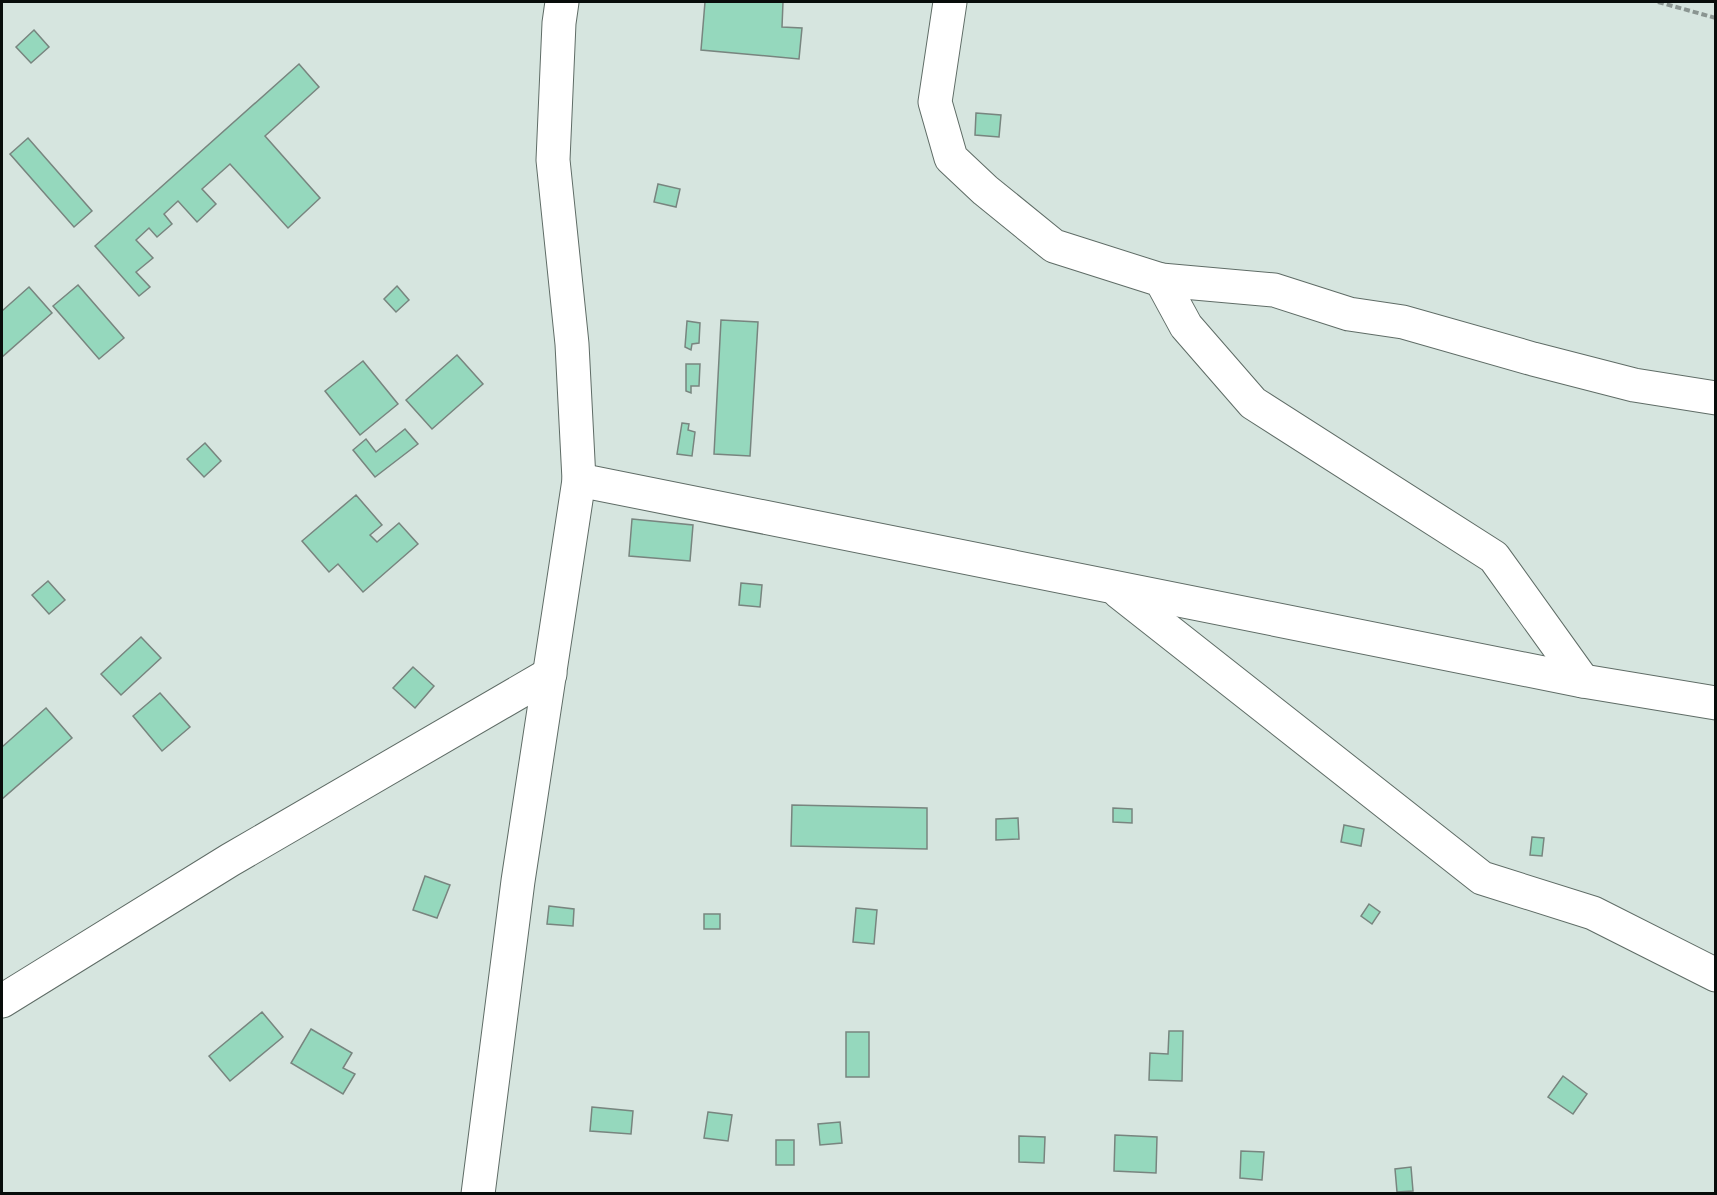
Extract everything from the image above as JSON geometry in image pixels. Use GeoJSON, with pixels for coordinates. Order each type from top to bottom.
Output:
{"type":"FeatureCollection","features":[{"type":"Feature","properties":{"kind":"street"},"geometry":{"type":"LineString","coordinates":[[478,1194],[518,881],[579,480],[572,344],[553,160],[559,23],[562,2]]}},
{"type":"Feature","properties":{"kind":"street"},"geometry":{"type":"LineString","coordinates":[[950,2],[935,102],[951,158],[985,190],[1054,246],[1161,280],[1274,290],[1349,314],[1403,322],[1634,385],[1716,398]]}},
{"type":"Feature","properties":{"kind":"street"},"geometry":{"type":"LineString","coordinates":[[1161,280],[1186,326],[1253,403],[1494,557],[1583,681]]}},
{"type":"Feature","properties":{"kind":"street"},"geometry":{"type":"LineString","coordinates":[[579,480],[1583,681],[1716,703]]}},
{"type":"Feature","properties":{"kind":"street"},"geometry":{"type":"LineString","coordinates":[[1113,587],[1482,878],[1593,913],[1716,975]]}},
{"type":"Feature","properties":{"kind":"street"},"geometry":{"type":"LineString","coordinates":[[2,1001],[230,860],[550,674]]}},
{"type":"Feature","properties":{"kind":"path"},"geometry":{"type":"LineString","coordinates":[[1658,2],[1716,18]]}},
{"type":"Feature","properties":{"kind":"building"},"geometry":{"type":"Polygon","coordinates":[[[705,2],[783,2],[782,27],[802,28],[799,59],[701,50],[705,2]]]}},
{"type":"Feature","properties":{"kind":"building"},"geometry":{"type":"Polygon","coordinates":[[[34,30],[49,47],[31,63],[16,47],[34,30]]]}},
{"type":"Feature","properties":{"kind":"building"},"geometry":{"type":"Polygon","coordinates":[[[299,64],[319,87],[265,136],[320,198],[288,228],[230,164],[202,189],[216,204],[197,222],[178,201],[164,214],[172,224],[157,237],[149,228],[136,240],[153,258],[136,272],[150,287],[139,296],[95,246],[299,64]]]}},
{"type":"Feature","properties":{"kind":"building"},"geometry":{"type":"Polygon","coordinates":[[[976,113],[1001,115],[999,137],[975,135],[976,113]]]}},
{"type":"Feature","properties":{"kind":"building"},"geometry":{"type":"Polygon","coordinates":[[[28,138],[92,211],[74,227],[10,154],[28,138]]]}},
{"type":"Feature","properties":{"kind":"building"},"geometry":{"type":"Polygon","coordinates":[[[658,184],[680,189],[676,207],[654,202],[658,184]]]}},
{"type":"Feature","properties":{"kind":"building"},"geometry":{"type":"Polygon","coordinates":[[[78,285],[124,338],[99,359],[53,306],[78,285]]]}},
{"type":"Feature","properties":{"kind":"building"},"geometry":{"type":"Polygon","coordinates":[[[397,286],[409,300],[396,312],[384,299],[397,286]]]}},
{"type":"Feature","properties":{"kind":"building"},"geometry":{"type":"Polygon","coordinates":[[[29,287],[52,313],[2,357],[2,311],[29,287]]]}},
{"type":"Feature","properties":{"kind":"building"},"geometry":{"type":"Polygon","coordinates":[[[721,320],[758,322],[750,456],[714,454],[721,320]]]}},
{"type":"Feature","properties":{"kind":"building"},"geometry":{"type":"Polygon","coordinates":[[[687,321],[700,323],[699,343],[692,344],[691,350],[685,347],[687,321]]]}},
{"type":"Feature","properties":{"kind":"building"},"geometry":{"type":"Polygon","coordinates":[[[457,355],[483,384],[432,429],[406,400],[457,355]]]}},
{"type":"Feature","properties":{"kind":"building"},"geometry":{"type":"Polygon","coordinates":[[[363,361],[398,404],[360,435],[325,391],[363,361]]]}},
{"type":"Feature","properties":{"kind":"building"},"geometry":{"type":"Polygon","coordinates":[[[686,364],[700,364],[699,386],[691,386],[691,393],[686,391],[686,364]]]}},
{"type":"Feature","properties":{"kind":"building"},"geometry":{"type":"Polygon","coordinates":[[[682,423],[689,424],[688,430],[695,432],[692,456],[677,454],[682,423]]]}},
{"type":"Feature","properties":{"kind":"building"},"geometry":{"type":"Polygon","coordinates":[[[405,429],[418,444],[375,477],[353,450],[366,439],[376,452],[405,429]]]}},
{"type":"Feature","properties":{"kind":"building"},"geometry":{"type":"Polygon","coordinates":[[[205,443],[221,461],[204,477],[187,459],[205,443]]]}},
{"type":"Feature","properties":{"kind":"building"},"geometry":{"type":"Polygon","coordinates":[[[356,495],[382,525],[370,535],[377,542],[399,523],[418,544],[363,592],[338,564],[329,572],[302,541],[356,495]]]}},
{"type":"Feature","properties":{"kind":"building"},"geometry":{"type":"Polygon","coordinates":[[[632,519],[693,525],[690,561],[629,556],[632,519]]]}},
{"type":"Feature","properties":{"kind":"building"},"geometry":{"type":"Polygon","coordinates":[[[48,581],[65,600],[49,614],[32,595],[48,581]]]}},
{"type":"Feature","properties":{"kind":"building"},"geometry":{"type":"Polygon","coordinates":[[[741,583],[762,585],[760,607],[739,605],[741,583]]]}},
{"type":"Feature","properties":{"kind":"building"},"geometry":{"type":"Polygon","coordinates":[[[141,637],[161,658],[121,695],[101,674],[141,637]]]}},
{"type":"Feature","properties":{"kind":"building"},"geometry":{"type":"Polygon","coordinates":[[[413,667],[434,686],[415,708],[393,688],[413,667]]]}},
{"type":"Feature","properties":{"kind":"building"},"geometry":{"type":"Polygon","coordinates":[[[160,693],[190,727],[162,751],[133,716],[160,693]]]}},
{"type":"Feature","properties":{"kind":"building"},"geometry":{"type":"Polygon","coordinates":[[[46,708],[72,738],[2,799],[2,747],[46,708]]]}},
{"type":"Feature","properties":{"kind":"building"},"geometry":{"type":"Polygon","coordinates":[[[792,805],[927,808],[927,849],[791,846],[792,805]]]}},
{"type":"Feature","properties":{"kind":"building"},"geometry":{"type":"Polygon","coordinates":[[[1113,808],[1132,809],[1132,823],[1113,822],[1113,808]]]}},
{"type":"Feature","properties":{"kind":"building"},"geometry":{"type":"Polygon","coordinates":[[[1018,818],[1019,839],[996,840],[996,819],[1018,818]]]}},
{"type":"Feature","properties":{"kind":"building"},"geometry":{"type":"Polygon","coordinates":[[[1344,825],[1364,829],[1361,846],[1341,842],[1344,825]]]}},
{"type":"Feature","properties":{"kind":"building"},"geometry":{"type":"Polygon","coordinates":[[[1532,837],[1544,838],[1542,856],[1530,855],[1532,837]]]}},
{"type":"Feature","properties":{"kind":"building"},"geometry":{"type":"Polygon","coordinates":[[[425,876],[450,885],[437,918],[413,910],[425,876]]]}},
{"type":"Feature","properties":{"kind":"building"},"geometry":{"type":"Polygon","coordinates":[[[1369,904],[1380,912],[1372,924],[1361,916],[1369,904]]]}},
{"type":"Feature","properties":{"kind":"building"},"geometry":{"type":"Polygon","coordinates":[[[549,906],[574,909],[573,926],[547,924],[549,906]]]}},
{"type":"Feature","properties":{"kind":"building"},"geometry":{"type":"Polygon","coordinates":[[[856,908],[877,910],[874,944],[853,942],[856,908]]]}},
{"type":"Feature","properties":{"kind":"building"},"geometry":{"type":"Polygon","coordinates":[[[704,914],[720,914],[720,929],[704,929],[704,914]]]}},
{"type":"Feature","properties":{"kind":"building"},"geometry":{"type":"Polygon","coordinates":[[[262,1012],[283,1037],[230,1081],[209,1056],[262,1012]]]}},
{"type":"Feature","properties":{"kind":"building"},"geometry":{"type":"Polygon","coordinates":[[[311,1029],[352,1053],[343,1068],[355,1074],[343,1094],[291,1063],[311,1029]]]}},
{"type":"Feature","properties":{"kind":"building"},"geometry":{"type":"Polygon","coordinates":[[[1169,1031],[1183,1031],[1182,1081],[1149,1080],[1150,1053],[1168,1054],[1169,1031]]]}},
{"type":"Feature","properties":{"kind":"building"},"geometry":{"type":"Polygon","coordinates":[[[846,1032],[869,1032],[869,1077],[846,1077],[846,1032]]]}},
{"type":"Feature","properties":{"kind":"building"},"geometry":{"type":"Polygon","coordinates":[[[1563,1076],[1587,1094],[1573,1114],[1548,1097],[1563,1076]]]}},
{"type":"Feature","properties":{"kind":"building"},"geometry":{"type":"Polygon","coordinates":[[[592,1107],[633,1111],[631,1134],[590,1131],[592,1107]]]}},
{"type":"Feature","properties":{"kind":"building"},"geometry":{"type":"Polygon","coordinates":[[[708,1112],[732,1115],[728,1141],[704,1138],[708,1112]]]}},
{"type":"Feature","properties":{"kind":"building"},"geometry":{"type":"Polygon","coordinates":[[[840,1122],[842,1143],[820,1145],[818,1124],[840,1122]]]}},
{"type":"Feature","properties":{"kind":"building"},"geometry":{"type":"Polygon","coordinates":[[[1115,1135],[1157,1137],[1156,1173],[1114,1171],[1115,1135]]]}},
{"type":"Feature","properties":{"kind":"building"},"geometry":{"type":"Polygon","coordinates":[[[1019,1136],[1045,1137],[1044,1163],[1019,1162],[1019,1136]]]}},
{"type":"Feature","properties":{"kind":"building"},"geometry":{"type":"Polygon","coordinates":[[[776,1140],[794,1140],[794,1165],[776,1165],[776,1140]]]}},
{"type":"Feature","properties":{"kind":"building"},"geometry":{"type":"Polygon","coordinates":[[[1241,1151],[1264,1152],[1262,1180],[1240,1178],[1241,1151]]]}},
{"type":"Feature","properties":{"kind":"building"},"geometry":{"type":"Polygon","coordinates":[[[1411,1167],[1413,1191],[1397,1192],[1395,1169],[1411,1167]]]}}]}
